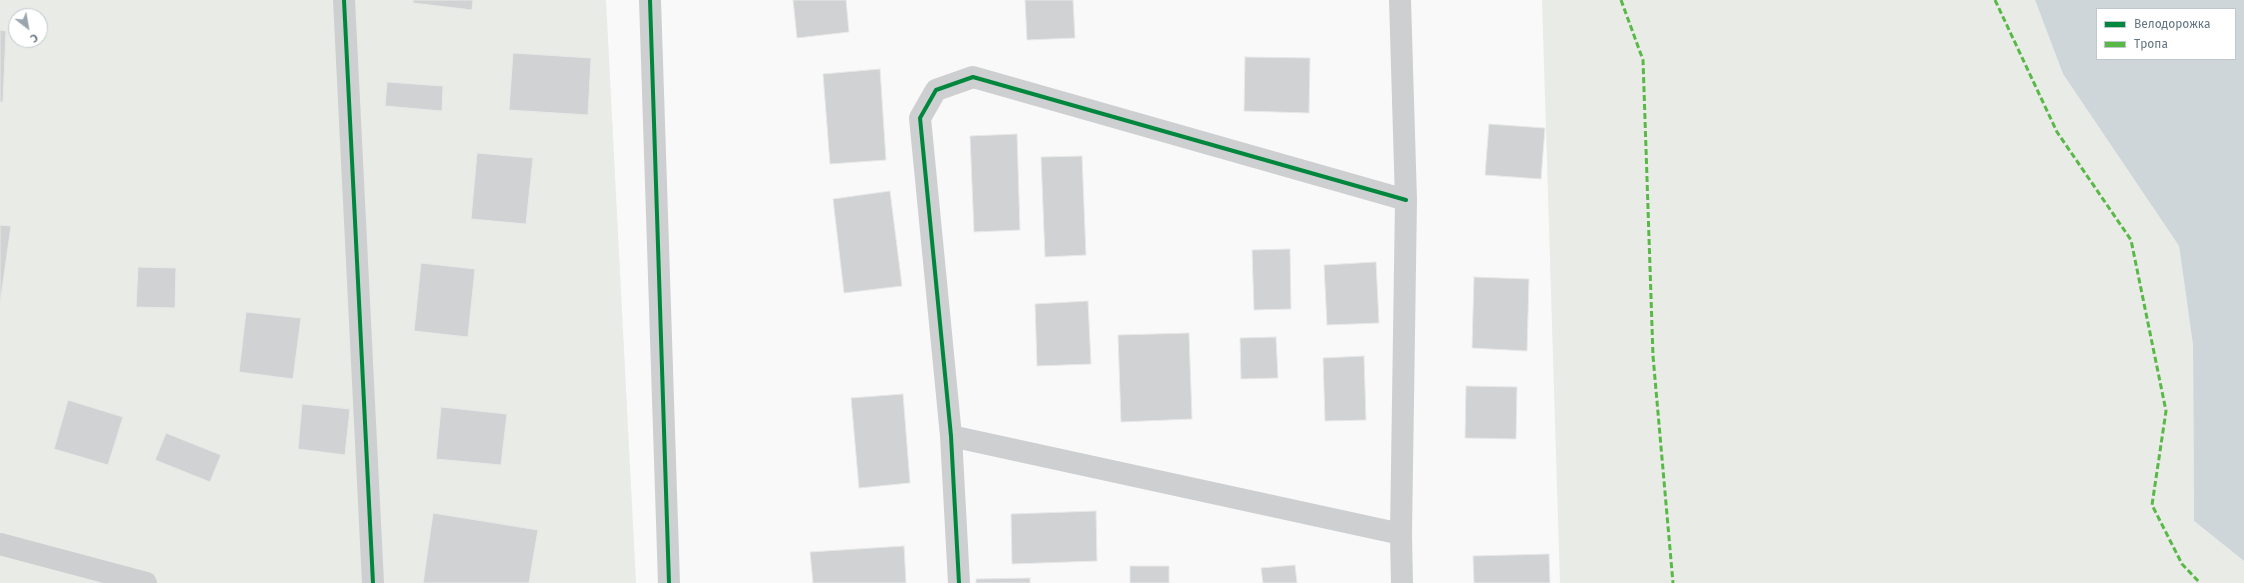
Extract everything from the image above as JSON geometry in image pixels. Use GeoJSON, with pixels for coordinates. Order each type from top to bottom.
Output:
{"type":"FeatureCollection","features":[{"type":"Feature","properties":{"kind":"street"},"geometry":{"type":"LineString","coordinates":[[344,0],[373,583]]}},
{"type":"Feature","properties":{"kind":"street"},"geometry":{"type":"LineString","coordinates":[[650,0],[670,583]]}},
{"type":"Feature","properties":{"kind":"street"},"geometry":{"type":"LineString","coordinates":[[1400,0],[1406,200],[1401,534],[1402,583]]}},
{"type":"Feature","properties":{"kind":"street"},"geometry":{"type":"LineString","coordinates":[[959,583],[951,436],[920,118],[936,90],[973,77],[1406,200]]}},
{"type":"Feature","properties":{"kind":"street"},"geometry":{"type":"LineString","coordinates":[[951,436],[1401,534]]}},
{"type":"Feature","properties":{"kind":"street"},"geometry":{"type":"LineString","coordinates":[[0,544],[146,583]]}},
{"type":"Feature","properties":{"kind":"shaded area"},"geometry":{"type":"Polygon","coordinates":[[[0,0],[606,0],[636,583],[0,583],[0,0]]]}},
{"type":"Feature","properties":{"kind":"shaded area"},"geometry":{"type":"Polygon","coordinates":[[[1542,0],[2035,0],[2063,74],[2179,246],[2193,345],[2194,521],[2244,561],[2244,583],[1560,583],[1542,0]]]}},
{"type":"Feature","properties":{"kind":"shaded area"},"geometry":{"type":"Polygon","coordinates":[[[2035,0],[2244,0],[2244,561],[2194,521],[2193,345],[2179,246],[2063,74],[2035,0]]]}},
{"type":"Feature","properties":{"kind":"building"},"geometry":{"type":"Polygon","coordinates":[[[413,0],[473,0],[472,10],[413,3],[413,0]]]}},
{"type":"Feature","properties":{"kind":"building"},"geometry":{"type":"Polygon","coordinates":[[[793,0],[846,0],[849,32],[797,38],[793,0]]]}},
{"type":"Feature","properties":{"kind":"building"},"geometry":{"type":"Polygon","coordinates":[[[1025,0],[1073,0],[1075,38],[1027,40],[1025,0]]]}},
{"type":"Feature","properties":{"kind":"building"},"geometry":{"type":"Polygon","coordinates":[[[0,30],[6,31],[3,102],[0,102],[0,30]]]}},
{"type":"Feature","properties":{"kind":"building"},"geometry":{"type":"Polygon","coordinates":[[[513,53],[591,58],[588,115],[509,110],[513,53]]]}},
{"type":"Feature","properties":{"kind":"building"},"geometry":{"type":"Polygon","coordinates":[[[1245,57],[1310,58],[1309,113],[1244,111],[1245,57]]]}},
{"type":"Feature","properties":{"kind":"building"},"geometry":{"type":"Polygon","coordinates":[[[880,69],[886,160],[830,164],[823,74],[880,69]]]}},
{"type":"Feature","properties":{"kind":"building"},"geometry":{"type":"Polygon","coordinates":[[[387,82],[443,86],[442,111],[385,106],[387,82]]]}},
{"type":"Feature","properties":{"kind":"building"},"geometry":{"type":"Polygon","coordinates":[[[1489,124],[1545,128],[1541,179],[1485,175],[1489,124]]]}},
{"type":"Feature","properties":{"kind":"building"},"geometry":{"type":"Polygon","coordinates":[[[1017,134],[1020,230],[974,232],[970,136],[1017,134]]]}},
{"type":"Feature","properties":{"kind":"building"},"geometry":{"type":"Polygon","coordinates":[[[477,153],[533,158],[526,224],[471,219],[477,153]]]}},
{"type":"Feature","properties":{"kind":"building"},"geometry":{"type":"Polygon","coordinates":[[[1082,156],[1086,255],[1045,257],[1041,157],[1082,156]]]}},
{"type":"Feature","properties":{"kind":"building"},"geometry":{"type":"Polygon","coordinates":[[[890,191],[902,286],[844,293],[833,199],[890,191]]]}},
{"type":"Feature","properties":{"kind":"building"},"geometry":{"type":"Polygon","coordinates":[[[0,225],[11,226],[0,304],[0,225]]]}},
{"type":"Feature","properties":{"kind":"building"},"geometry":{"type":"Polygon","coordinates":[[[1290,249],[1291,309],[1254,310],[1252,250],[1290,249]]]}},
{"type":"Feature","properties":{"kind":"building"},"geometry":{"type":"Polygon","coordinates":[[[1376,262],[1379,323],[1327,325],[1324,265],[1376,262]]]}},
{"type":"Feature","properties":{"kind":"building"},"geometry":{"type":"Polygon","coordinates":[[[421,263],[475,269],[468,337],[414,331],[421,263]]]}},
{"type":"Feature","properties":{"kind":"building"},"geometry":{"type":"Polygon","coordinates":[[[138,267],[176,268],[175,308],[136,307],[138,267]]]}},
{"type":"Feature","properties":{"kind":"building"},"geometry":{"type":"Polygon","coordinates":[[[1474,277],[1529,279],[1527,351],[1472,348],[1474,277]]]}},
{"type":"Feature","properties":{"kind":"building"},"geometry":{"type":"Polygon","coordinates":[[[1088,301],[1091,364],[1037,366],[1035,304],[1088,301]]]}},
{"type":"Feature","properties":{"kind":"building"},"geometry":{"type":"Polygon","coordinates":[[[246,312],[301,318],[293,379],[239,372],[246,312]]]}},
{"type":"Feature","properties":{"kind":"building"},"geometry":{"type":"Polygon","coordinates":[[[1189,333],[1192,419],[1121,422],[1118,335],[1189,333]]]}},
{"type":"Feature","properties":{"kind":"building"},"geometry":{"type":"Polygon","coordinates":[[[1276,337],[1278,378],[1241,379],[1240,338],[1276,337]]]}},
{"type":"Feature","properties":{"kind":"building"},"geometry":{"type":"Polygon","coordinates":[[[1364,356],[1366,420],[1325,421],[1323,358],[1364,356]]]}},
{"type":"Feature","properties":{"kind":"building"},"geometry":{"type":"Polygon","coordinates":[[[1466,386],[1517,387],[1516,439],[1465,438],[1466,386]]]}},
{"type":"Feature","properties":{"kind":"building"},"geometry":{"type":"Polygon","coordinates":[[[903,394],[910,483],[859,488],[851,398],[903,394]]]}},
{"type":"Feature","properties":{"kind":"building"},"geometry":{"type":"Polygon","coordinates":[[[68,400],[123,417],[108,465],[54,449],[68,400]]]}},
{"type":"Feature","properties":{"kind":"building"},"geometry":{"type":"Polygon","coordinates":[[[302,404],[350,409],[345,455],[298,449],[302,404]]]}},
{"type":"Feature","properties":{"kind":"building"},"geometry":{"type":"Polygon","coordinates":[[[441,407],[507,414],[501,465],[436,459],[441,407]]]}},
{"type":"Feature","properties":{"kind":"building"},"geometry":{"type":"Polygon","coordinates":[[[166,433],[221,455],[210,482],[155,460],[166,433]]]}},
{"type":"Feature","properties":{"kind":"building"},"geometry":{"type":"Polygon","coordinates":[[[1096,511],[1097,561],[1012,564],[1011,514],[1096,511]]]}},
{"type":"Feature","properties":{"kind":"building"},"geometry":{"type":"Polygon","coordinates":[[[433,513],[538,530],[529,583],[423,583],[433,513]]]}},
{"type":"Feature","properties":{"kind":"building"},"geometry":{"type":"Polygon","coordinates":[[[904,546],[906,583],[813,583],[810,552],[904,546]]]}},
{"type":"Feature","properties":{"kind":"building"},"geometry":{"type":"Polygon","coordinates":[[[1549,554],[1550,583],[1474,583],[1473,556],[1549,554]]]}},
{"type":"Feature","properties":{"kind":"building"},"geometry":{"type":"Polygon","coordinates":[[[1295,565],[1297,583],[1263,583],[1261,568],[1295,565]]]}},
{"type":"Feature","properties":{"kind":"building"},"geometry":{"type":"Polygon","coordinates":[[[1130,566],[1169,566],[1169,583],[1130,583],[1130,566]]]}},
{"type":"Feature","properties":{"kind":"building"},"geometry":{"type":"Polygon","coordinates":[[[1030,578],[1030,583],[976,583],[976,579],[1030,578]]]}},
{"type":"Feature","properties":{"kind":"marked path"},"geometry":{"type":"LineString","coordinates":[[1621,0],[1643,60],[1653,356],[1673,583]]}},
{"type":"Feature","properties":{"kind":"marked path"},"geometry":{"type":"LineString","coordinates":[[1995,0],[2057,132],[2131,240],[2166,411],[2152,505],[2182,564],[2200,583]]}},
{"type":"Feature","properties":{"kind":"cycle path"},"geometry":{"type":"LineString","coordinates":[[344,0],[373,583]]}},
{"type":"Feature","properties":{"kind":"cycle path"},"geometry":{"type":"LineString","coordinates":[[650,0],[669,583]]}},
{"type":"Feature","properties":{"kind":"cycle path"},"geometry":{"type":"LineString","coordinates":[[959,583],[951,436],[920,118],[936,90],[973,77],[1406,200]]}}]}
